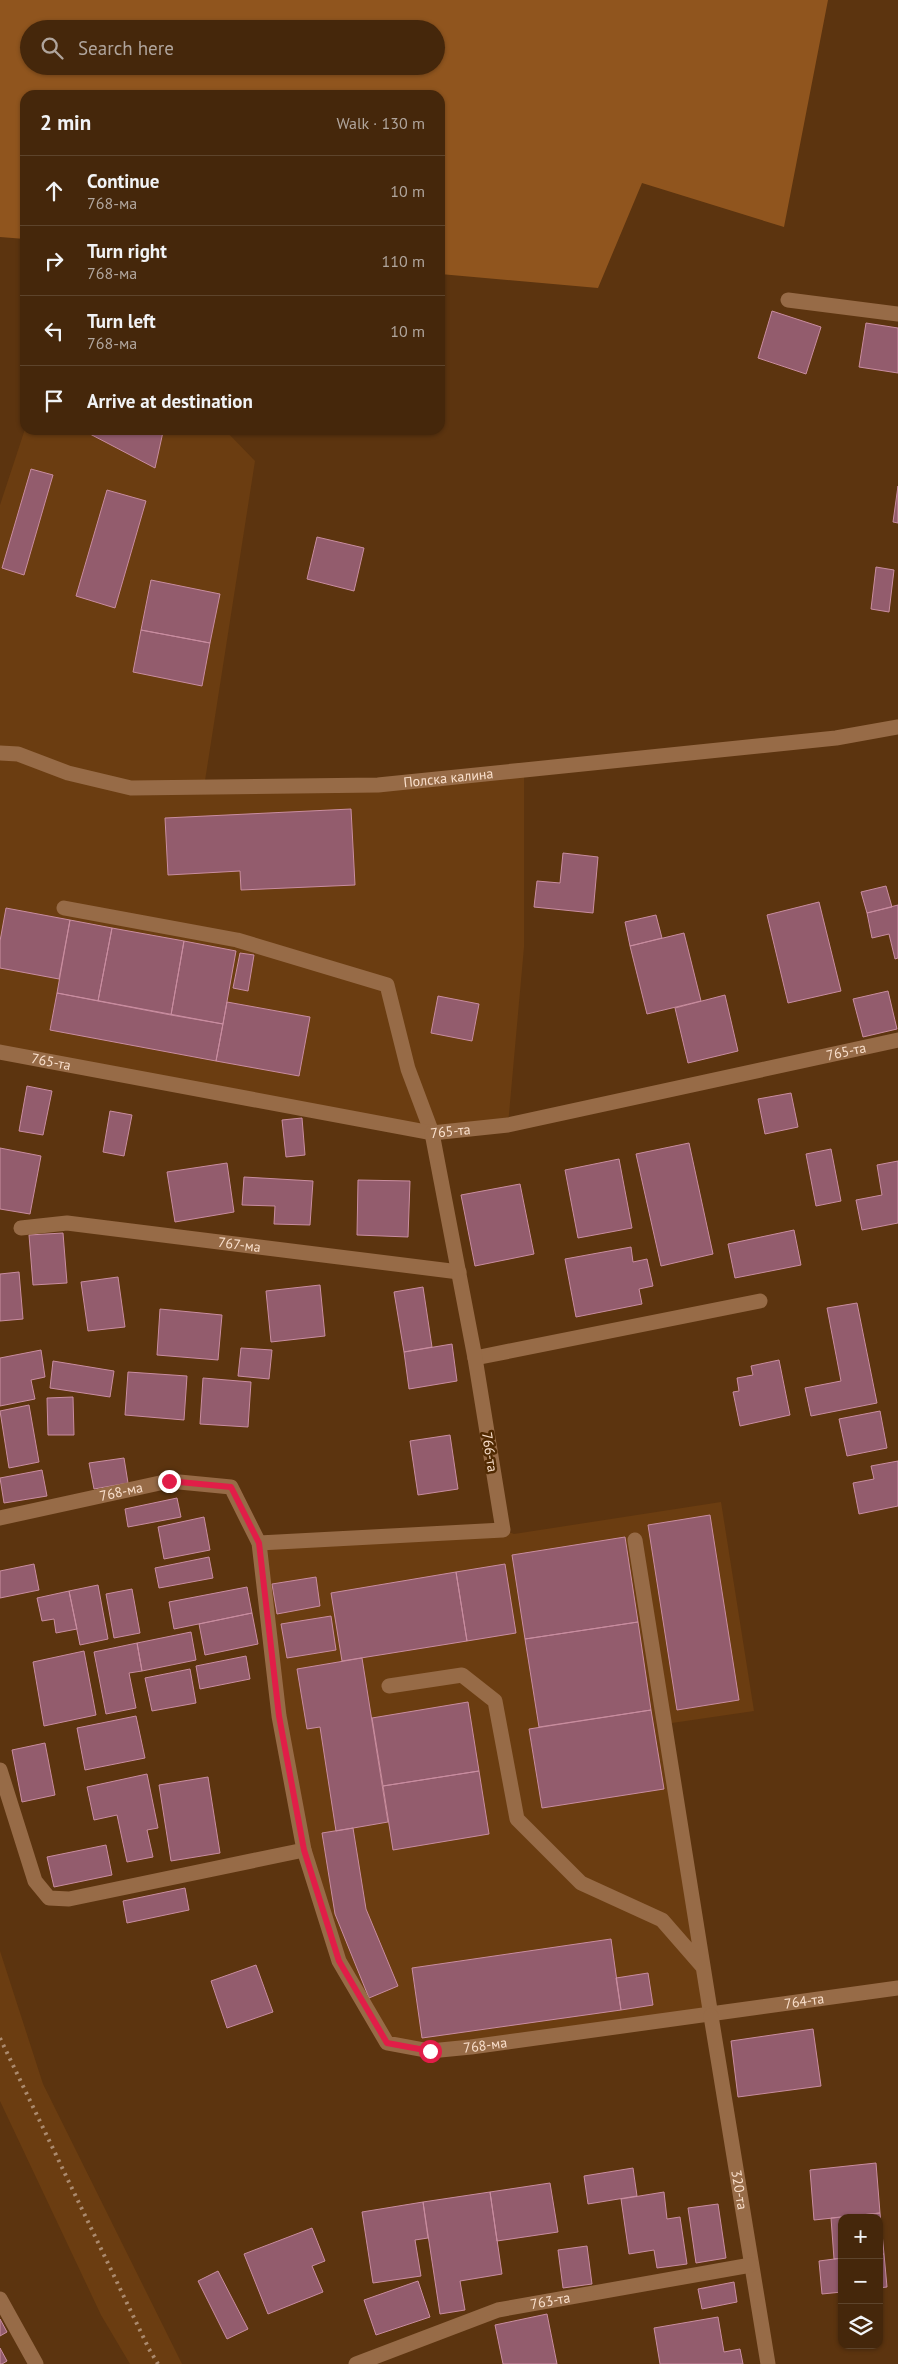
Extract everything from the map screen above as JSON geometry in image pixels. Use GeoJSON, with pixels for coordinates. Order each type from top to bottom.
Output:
{"type":"FeatureCollection","features":[{"type":"Feature","properties":{"kind":"street"},"geometry":{"type":"LineString","coordinates":[[788,300],[898,314]]}},
{"type":"Feature","properties":{"kind":"street","name":"Полска калина"},"geometry":{"type":"LineString","coordinates":[[0,753],[18,754],[68,773],[131,788],[378,785],[836,738],[898,727]]}},
{"type":"Feature","properties":{"kind":"street","name":"766-та"},"geometry":{"type":"LineString","coordinates":[[64,908],[237,940],[387,984],[408,1069],[432,1133],[475,1358],[503,1530],[259,1543]]}},
{"type":"Feature","properties":{"kind":"street","name":"765-та"},"geometry":{"type":"LineString","coordinates":[[0,1052],[432,1133],[508,1125],[898,1040]]}},
{"type":"Feature","properties":{"kind":"street","name":"767-ма"},"geometry":{"type":"LineString","coordinates":[[21,1228],[67,1223],[459,1272]]}},
{"type":"Feature","properties":{"kind":"street"},"geometry":{"type":"LineString","coordinates":[[475,1358],[760,1301]]}},
{"type":"Feature","properties":{"kind":"street","name":"768-ма"},"geometry":{"type":"LineString","coordinates":[[0,1518],[169,1481],[231,1487],[259,1543],[279,1716],[304,1850],[339,1961],[387,2043],[430,2051],[711,2016]]}},
{"type":"Feature","properties":{"kind":"street","name":"320-та"},"geometry":{"type":"LineString","coordinates":[[636,1540],[768,2364]]}},
{"type":"Feature","properties":{"kind":"street"},"geometry":{"type":"LineString","coordinates":[[389,1686],[462,1675],[496,1701],[517,1819],[581,1882],[662,1920],[704,1967]]}},
{"type":"Feature","properties":{"kind":"street"},"geometry":{"type":"LineString","coordinates":[[0,1770],[35,1881],[49,1898],[69,1899],[304,1850]]}},
{"type":"Feature","properties":{"kind":"street","name":"764-та"},"geometry":{"type":"LineString","coordinates":[[711,2016],[898,1988]]}},
{"type":"Feature","properties":{"kind":"street","name":"763-та"},"geometry":{"type":"LineString","coordinates":[[356,2364],[498,2310],[751,2266]]}},
{"type":"Feature","properties":{"kind":"street"},"geometry":{"type":"LineString","coordinates":[[0,2299],[36,2364]]}},
{"type":"Feature","properties":{"kind":"shaded area"},"geometry":{"type":"Polygon","coordinates":[[[0,0],[828,0],[784,227],[642,183],[598,288],[445,274],[445,90],[20,90],[20,239],[0,237],[0,0]]]}},
{"type":"Feature","properties":{"kind":"shaded area"},"geometry":{"type":"Polygon","coordinates":[[[23,435],[230,435],[255,461],[204,787],[524,772],[524,947],[508,1125],[432,1133],[0,1052],[0,505],[23,435]]]}},
{"type":"Feature","properties":{"kind":"shaded area"},"geometry":{"type":"Polygon","coordinates":[[[721,1502],[754,1711],[665,1724],[711,2016],[471,2047],[387,2043],[339,1961],[304,1850],[259,1543],[503,1530],[514,1534],[721,1502]]]}},
{"type":"Feature","properties":{"kind":"shaded area"},"geometry":{"type":"Polygon","coordinates":[[[0,1951],[43,2084],[182,2364],[130,2364],[101,2315],[0,2101],[0,1951]]]}},
{"type":"Feature","properties":{"kind":"building"},"geometry":{"type":"Polygon","coordinates":[[[772,311],[821,327],[806,374],[758,358],[772,311]]]}},
{"type":"Feature","properties":{"kind":"building"},"geometry":{"type":"Polygon","coordinates":[[[866,323],[898,328],[898,373],[859,367],[866,323]]]}},
{"type":"Feature","properties":{"kind":"building"},"geometry":{"type":"Polygon","coordinates":[[[92,435],[162,435],[155,468],[92,435]]]}},
{"type":"Feature","properties":{"kind":"building"},"geometry":{"type":"Polygon","coordinates":[[[31,469],[53,475],[24,575],[2,568],[31,469]]]}},
{"type":"Feature","properties":{"kind":"building"},"geometry":{"type":"Polygon","coordinates":[[[898,486],[898,523],[893,522],[898,486]]]}},
{"type":"Feature","properties":{"kind":"building"},"geometry":{"type":"Polygon","coordinates":[[[107,490],[146,501],[115,608],[76,596],[107,490]]]}},
{"type":"Feature","properties":{"kind":"building"},"geometry":{"type":"Polygon","coordinates":[[[317,537],[364,548],[354,591],[307,579],[317,537]]]}},
{"type":"Feature","properties":{"kind":"building"},"geometry":{"type":"Polygon","coordinates":[[[876,567],[894,570],[889,612],[871,609],[876,567]]]}},
{"type":"Feature","properties":{"kind":"building"},"geometry":{"type":"Polygon","coordinates":[[[151,580],[220,594],[210,643],[141,630],[151,580]]]}},
{"type":"Feature","properties":{"kind":"building"},"geometry":{"type":"Polygon","coordinates":[[[141,630],[210,643],[202,686],[133,672],[141,630]]]}},
{"type":"Feature","properties":{"kind":"building"},"geometry":{"type":"Polygon","coordinates":[[[351,809],[355,885],[241,890],[240,871],[168,875],[165,818],[351,809]]]}},
{"type":"Feature","properties":{"kind":"building"},"geometry":{"type":"Polygon","coordinates":[[[563,853],[598,857],[593,913],[534,907],[537,881],[560,883],[563,853]]]}},
{"type":"Feature","properties":{"kind":"building"},"geometry":{"type":"Polygon","coordinates":[[[886,886],[892,907],[867,913],[861,892],[886,886]]]}},
{"type":"Feature","properties":{"kind":"building"},"geometry":{"type":"Polygon","coordinates":[[[819,902],[841,991],[788,1003],[767,915],[819,902]]]}},
{"type":"Feature","properties":{"kind":"building"},"geometry":{"type":"Polygon","coordinates":[[[898,905],[898,958],[895,959],[889,934],[872,938],[867,913],[898,905]]]}},
{"type":"Feature","properties":{"kind":"building"},"geometry":{"type":"Polygon","coordinates":[[[6,908],[70,920],[59,979],[0,968],[0,941],[6,908]]]}},
{"type":"Feature","properties":{"kind":"building"},"geometry":{"type":"Polygon","coordinates":[[[656,915],[662,938],[630,946],[625,922],[656,915]]]}},
{"type":"Feature","properties":{"kind":"building"},"geometry":{"type":"Polygon","coordinates":[[[70,920],[112,928],[98,1001],[57,993],[70,920]]]}},
{"type":"Feature","properties":{"kind":"building"},"geometry":{"type":"Polygon","coordinates":[[[112,928],[184,941],[171,1015],[98,1001],[112,928]]]}},
{"type":"Feature","properties":{"kind":"building"},"geometry":{"type":"Polygon","coordinates":[[[684,933],[701,1001],[647,1014],[630,946],[684,933]]]}},
{"type":"Feature","properties":{"kind":"building"},"geometry":{"type":"Polygon","coordinates":[[[184,941],[236,951],[223,1024],[171,1015],[184,941]]]}},
{"type":"Feature","properties":{"kind":"building"},"geometry":{"type":"Polygon","coordinates":[[[240,953],[254,955],[248,991],[233,988],[240,953]]]}},
{"type":"Feature","properties":{"kind":"building"},"geometry":{"type":"Polygon","coordinates":[[[888,991],[897,1029],[863,1037],[853,999],[888,991]]]}},
{"type":"Feature","properties":{"kind":"building"},"geometry":{"type":"Polygon","coordinates":[[[57,993],[223,1024],[216,1061],[50,1030],[57,993]]]}},
{"type":"Feature","properties":{"kind":"building"},"geometry":{"type":"Polygon","coordinates":[[[725,995],[738,1051],[688,1063],[675,1008],[725,995]]]}},
{"type":"Feature","properties":{"kind":"building"},"geometry":{"type":"Polygon","coordinates":[[[438,996],[479,1004],[472,1041],[431,1033],[438,996]]]}},
{"type":"Feature","properties":{"kind":"building"},"geometry":{"type":"Polygon","coordinates":[[[227,1002],[310,1017],[299,1076],[216,1061],[227,1002]]]}},
{"type":"Feature","properties":{"kind":"building"},"geometry":{"type":"Polygon","coordinates":[[[27,1086],[52,1091],[43,1135],[19,1131],[27,1086]]]}},
{"type":"Feature","properties":{"kind":"building"},"geometry":{"type":"Polygon","coordinates":[[[791,1093],[798,1127],[765,1134],[758,1099],[791,1093]]]}},
{"type":"Feature","properties":{"kind":"building"},"geometry":{"type":"Polygon","coordinates":[[[110,1111],[132,1115],[124,1156],[103,1152],[110,1111]]]}},
{"type":"Feature","properties":{"kind":"building"},"geometry":{"type":"Polygon","coordinates":[[[302,1118],[305,1155],[286,1157],[282,1120],[302,1118]]]}},
{"type":"Feature","properties":{"kind":"building"},"geometry":{"type":"Polygon","coordinates":[[[689,1143],[713,1254],[661,1266],[636,1154],[689,1143]]]}},
{"type":"Feature","properties":{"kind":"building"},"geometry":{"type":"Polygon","coordinates":[[[0,1148],[41,1156],[30,1214],[0,1209],[0,1148]]]}},
{"type":"Feature","properties":{"kind":"building"},"geometry":{"type":"Polygon","coordinates":[[[831,1149],[841,1201],[816,1206],[806,1154],[831,1149]]]}},
{"type":"Feature","properties":{"kind":"building"},"geometry":{"type":"Polygon","coordinates":[[[619,1159],[632,1228],[578,1238],[565,1170],[619,1159]]]}},
{"type":"Feature","properties":{"kind":"building"},"geometry":{"type":"Polygon","coordinates":[[[898,1161],[898,1223],[862,1230],[856,1200],[882,1195],[877,1165],[898,1161]]]}},
{"type":"Feature","properties":{"kind":"building"},"geometry":{"type":"Polygon","coordinates":[[[227,1163],[234,1212],[175,1222],[167,1172],[227,1163]]]}},
{"type":"Feature","properties":{"kind":"building"},"geometry":{"type":"Polygon","coordinates":[[[244,1177],[313,1181],[310,1225],[274,1224],[275,1206],[242,1205],[244,1177]]]}},
{"type":"Feature","properties":{"kind":"building"},"geometry":{"type":"Polygon","coordinates":[[[358,1180],[410,1181],[408,1237],[357,1235],[358,1180]]]}},
{"type":"Feature","properties":{"kind":"building"},"geometry":{"type":"Polygon","coordinates":[[[520,1184],[534,1254],[475,1266],[461,1195],[520,1184]]]}},
{"type":"Feature","properties":{"kind":"building"},"geometry":{"type":"Polygon","coordinates":[[[794,1230],[801,1265],[735,1278],[728,1244],[794,1230]]]}},
{"type":"Feature","properties":{"kind":"building"},"geometry":{"type":"Polygon","coordinates":[[[63,1233],[67,1283],[33,1285],[29,1235],[63,1233]]]}},
{"type":"Feature","properties":{"kind":"building"},"geometry":{"type":"Polygon","coordinates":[[[631,1247],[633,1262],[647,1259],[653,1286],[639,1289],[642,1304],[576,1317],[565,1259],[631,1247]]]}},
{"type":"Feature","properties":{"kind":"building"},"geometry":{"type":"Polygon","coordinates":[[[19,1272],[23,1319],[0,1321],[0,1274],[19,1272]]]}},
{"type":"Feature","properties":{"kind":"building"},"geometry":{"type":"Polygon","coordinates":[[[118,1277],[125,1327],[88,1331],[81,1282],[118,1277]]]}},
{"type":"Feature","properties":{"kind":"building"},"geometry":{"type":"Polygon","coordinates":[[[320,1285],[325,1336],[271,1342],[266,1291],[320,1285]]]}},
{"type":"Feature","properties":{"kind":"building"},"geometry":{"type":"Polygon","coordinates":[[[423,1287],[432,1347],[404,1352],[394,1292],[423,1287]]]}},
{"type":"Feature","properties":{"kind":"building"},"geometry":{"type":"Polygon","coordinates":[[[857,1303],[877,1403],[811,1416],[805,1388],[841,1381],[827,1308],[857,1303]]]}},
{"type":"Feature","properties":{"kind":"building"},"geometry":{"type":"Polygon","coordinates":[[[160,1309],[222,1315],[218,1360],[157,1355],[160,1309]]]}},
{"type":"Feature","properties":{"kind":"building"},"geometry":{"type":"Polygon","coordinates":[[[452,1344],[457,1381],[409,1389],[404,1352],[452,1344]]]}},
{"type":"Feature","properties":{"kind":"building"},"geometry":{"type":"Polygon","coordinates":[[[241,1348],[272,1350],[269,1379],[238,1376],[241,1348]]]}},
{"type":"Feature","properties":{"kind":"building"},"geometry":{"type":"Polygon","coordinates":[[[41,1350],[45,1377],[31,1380],[35,1399],[0,1406],[0,1358],[41,1350]]]}},
{"type":"Feature","properties":{"kind":"building"},"geometry":{"type":"Polygon","coordinates":[[[779,1360],[790,1415],[740,1426],[733,1392],[739,1391],[737,1378],[753,1375],[751,1366],[779,1360]]]}},
{"type":"Feature","properties":{"kind":"building"},"geometry":{"type":"Polygon","coordinates":[[[53,1361],[114,1371],[110,1397],[50,1388],[53,1361]]]}},
{"type":"Feature","properties":{"kind":"building"},"geometry":{"type":"Polygon","coordinates":[[[128,1372],[187,1376],[184,1420],[125,1415],[128,1372]]]}},
{"type":"Feature","properties":{"kind":"building"},"geometry":{"type":"Polygon","coordinates":[[[203,1378],[251,1382],[248,1427],[200,1424],[203,1378]]]}},
{"type":"Feature","properties":{"kind":"building"},"geometry":{"type":"Polygon","coordinates":[[[73,1397],[74,1435],[48,1435],[47,1398],[73,1397]]]}},
{"type":"Feature","properties":{"kind":"building"},"geometry":{"type":"Polygon","coordinates":[[[29,1405],[39,1462],[9,1468],[0,1411],[29,1405]]]}},
{"type":"Feature","properties":{"kind":"building"},"geometry":{"type":"Polygon","coordinates":[[[880,1411],[887,1448],[847,1456],[839,1419],[880,1411]]]}},
{"type":"Feature","properties":{"kind":"building"},"geometry":{"type":"Polygon","coordinates":[[[450,1435],[458,1489],[418,1495],[410,1441],[450,1435]]]}},
{"type":"Feature","properties":{"kind":"building"},"geometry":{"type":"Polygon","coordinates":[[[124,1458],[128,1483],[94,1489],[89,1463],[124,1458]]]}},
{"type":"Feature","properties":{"kind":"building"},"geometry":{"type":"Polygon","coordinates":[[[898,1461],[898,1506],[859,1514],[853,1483],[874,1479],[871,1466],[898,1461]]]}},
{"type":"Feature","properties":{"kind":"building"},"geometry":{"type":"Polygon","coordinates":[[[42,1470],[47,1496],[4,1503],[0,1478],[42,1470]]]}},
{"type":"Feature","properties":{"kind":"building"},"geometry":{"type":"Polygon","coordinates":[[[177,1498],[181,1517],[128,1527],[125,1509],[177,1498]]]}},
{"type":"Feature","properties":{"kind":"building"},"geometry":{"type":"Polygon","coordinates":[[[710,1515],[739,1700],[677,1710],[648,1525],[710,1515]]]}},
{"type":"Feature","properties":{"kind":"building"},"geometry":{"type":"Polygon","coordinates":[[[204,1517],[210,1550],[164,1559],[158,1527],[204,1517]]]}},
{"type":"Feature","properties":{"kind":"building"},"geometry":{"type":"Polygon","coordinates":[[[625,1537],[638,1622],[525,1639],[512,1555],[625,1537]]]}},
{"type":"Feature","properties":{"kind":"building"},"geometry":{"type":"Polygon","coordinates":[[[209,1557],[213,1578],[159,1588],[155,1568],[209,1557]]]}},
{"type":"Feature","properties":{"kind":"building"},"geometry":{"type":"Polygon","coordinates":[[[34,1564],[39,1590],[0,1598],[0,1571],[34,1564]]]}},
{"type":"Feature","properties":{"kind":"building"},"geometry":{"type":"Polygon","coordinates":[[[505,1564],[516,1633],[467,1641],[456,1572],[505,1564]]]}},
{"type":"Feature","properties":{"kind":"building"},"geometry":{"type":"Polygon","coordinates":[[[456,1572],[467,1641],[342,1661],[331,1593],[456,1572]]]}},
{"type":"Feature","properties":{"kind":"building"},"geometry":{"type":"Polygon","coordinates":[[[316,1577],[320,1606],[277,1614],[272,1584],[316,1577]]]}},
{"type":"Feature","properties":{"kind":"building"},"geometry":{"type":"Polygon","coordinates":[[[98,1585],[108,1639],[80,1645],[69,1591],[98,1585]]]}},
{"type":"Feature","properties":{"kind":"building"},"geometry":{"type":"Polygon","coordinates":[[[247,1587],[252,1613],[174,1629],[169,1602],[247,1587]]]}},
{"type":"Feature","properties":{"kind":"building"},"geometry":{"type":"Polygon","coordinates":[[[132,1589],[140,1633],[114,1638],[106,1594],[132,1589]]]}},
{"type":"Feature","properties":{"kind":"building"},"geometry":{"type":"Polygon","coordinates":[[[69,1591],[77,1629],[56,1633],[54,1619],[42,1621],[37,1598],[69,1591]]]}},
{"type":"Feature","properties":{"kind":"building"},"geometry":{"type":"Polygon","coordinates":[[[252,1613],[258,1644],[205,1655],[199,1624],[252,1613]]]}},
{"type":"Feature","properties":{"kind":"building"},"geometry":{"type":"Polygon","coordinates":[[[331,1616],[336,1650],[287,1658],[281,1624],[331,1616]]]}},
{"type":"Feature","properties":{"kind":"building"},"geometry":{"type":"Polygon","coordinates":[[[638,1622],[651,1710],[539,1727],[525,1639],[638,1622]]]}},
{"type":"Feature","properties":{"kind":"building"},"geometry":{"type":"Polygon","coordinates":[[[191,1632],[196,1660],[142,1671],[137,1643],[191,1632]]]}},
{"type":"Feature","properties":{"kind":"building"},"geometry":{"type":"Polygon","coordinates":[[[137,1643],[142,1671],[129,1673],[136,1708],[106,1714],[94,1652],[137,1643]]]}},
{"type":"Feature","properties":{"kind":"building"},"geometry":{"type":"Polygon","coordinates":[[[84,1651],[96,1715],[44,1726],[33,1662],[84,1651]]]}},
{"type":"Feature","properties":{"kind":"building"},"geometry":{"type":"Polygon","coordinates":[[[246,1656],[250,1679],[200,1689],[196,1666],[246,1656]]]}},
{"type":"Feature","properties":{"kind":"building"},"geometry":{"type":"Polygon","coordinates":[[[362,1658],[388,1822],[336,1831],[320,1727],[307,1729],[297,1669],[362,1658]]]}},
{"type":"Feature","properties":{"kind":"building"},"geometry":{"type":"Polygon","coordinates":[[[190,1669],[196,1703],[152,1711],[145,1678],[190,1669]]]}},
{"type":"Feature","properties":{"kind":"building"},"geometry":{"type":"Polygon","coordinates":[[[468,1702],[479,1771],[383,1786],[372,1718],[468,1702]]]}},
{"type":"Feature","properties":{"kind":"building"},"geometry":{"type":"Polygon","coordinates":[[[651,1710],[664,1789],[542,1808],[529,1729],[651,1710]]]}},
{"type":"Feature","properties":{"kind":"building"},"geometry":{"type":"Polygon","coordinates":[[[136,1716],[145,1758],[85,1770],[77,1728],[136,1716]]]}},
{"type":"Feature","properties":{"kind":"building"},"geometry":{"type":"Polygon","coordinates":[[[45,1743],[55,1795],[22,1802],[12,1750],[45,1743]]]}},
{"type":"Feature","properties":{"kind":"building"},"geometry":{"type":"Polygon","coordinates":[[[479,1771],[489,1834],[393,1850],[383,1786],[479,1771]]]}},
{"type":"Feature","properties":{"kind":"building"},"geometry":{"type":"Polygon","coordinates":[[[147,1774],[158,1828],[147,1830],[153,1857],[127,1862],[117,1815],[94,1820],[87,1787],[147,1774]]]}},
{"type":"Feature","properties":{"kind":"building"},"geometry":{"type":"Polygon","coordinates":[[[208,1777],[220,1853],[171,1861],[159,1785],[208,1777]]]}},
{"type":"Feature","properties":{"kind":"building"},"geometry":{"type":"Polygon","coordinates":[[[353,1828],[366,1909],[398,1986],[369,1998],[335,1914],[322,1833],[353,1828]]]}},
{"type":"Feature","properties":{"kind":"building"},"geometry":{"type":"Polygon","coordinates":[[[106,1845],[112,1875],[54,1887],[47,1857],[106,1845]]]}},
{"type":"Feature","properties":{"kind":"building"},"geometry":{"type":"Polygon","coordinates":[[[185,1888],[189,1910],[127,1923],[123,1901],[185,1888]]]}},
{"type":"Feature","properties":{"kind":"building"},"geometry":{"type":"Polygon","coordinates":[[[611,1939],[621,2010],[422,2038],[412,1968],[611,1939]]]}},
{"type":"Feature","properties":{"kind":"building"},"geometry":{"type":"Polygon","coordinates":[[[256,1965],[273,2012],[227,2028],[211,1981],[256,1965]]]}},
{"type":"Feature","properties":{"kind":"building"},"geometry":{"type":"Polygon","coordinates":[[[648,1973],[653,2005],[621,2010],[616,1978],[648,1973]]]}},
{"type":"Feature","properties":{"kind":"building"},"geometry":{"type":"Polygon","coordinates":[[[813,2029],[821,2086],[738,2097],[731,2041],[813,2029]]]}},
{"type":"Feature","properties":{"kind":"building"},"geometry":{"type":"Polygon","coordinates":[[[876,2163],[880,2213],[838,2214],[838,2217],[814,2220],[810,2170],[876,2163]]]}},
{"type":"Feature","properties":{"kind":"building"},"geometry":{"type":"Polygon","coordinates":[[[633,2168],[637,2196],[588,2204],[584,2176],[633,2168]]]}},
{"type":"Feature","properties":{"kind":"building"},"geometry":{"type":"Polygon","coordinates":[[[550,2183],[558,2232],[497,2241],[490,2192],[550,2183]]]}},
{"type":"Feature","properties":{"kind":"building"},"geometry":{"type":"Polygon","coordinates":[[[490,2192],[502,2274],[460,2281],[465,2310],[440,2314],[423,2202],[490,2192]]]}},
{"type":"Feature","properties":{"kind":"building"},"geometry":{"type":"Polygon","coordinates":[[[664,2192],[667,2219],[680,2217],[687,2264],[657,2268],[654,2250],[629,2254],[621,2199],[664,2192]]]}},
{"type":"Feature","properties":{"kind":"building"},"geometry":{"type":"Polygon","coordinates":[[[423,2202],[428,2238],[415,2240],[421,2276],[373,2283],[362,2212],[423,2202]]]}},
{"type":"Feature","properties":{"kind":"building"},"geometry":{"type":"Polygon","coordinates":[[[718,2204],[726,2258],[696,2263],[688,2208],[718,2204]]]}},
{"type":"Feature","properties":{"kind":"building"},"geometry":{"type":"Polygon","coordinates":[[[838,2217],[838,2258],[834,2259],[831,2218],[838,2217]]]}},
{"type":"Feature","properties":{"kind":"building"},"geometry":{"type":"Polygon","coordinates":[[[312,2228],[325,2261],[312,2266],[323,2292],[268,2314],[244,2254],[312,2228]]]}},
{"type":"Feature","properties":{"kind":"building"},"geometry":{"type":"Polygon","coordinates":[[[587,2246],[592,2284],[563,2288],[558,2250],[587,2246]]]}},
{"type":"Feature","properties":{"kind":"building"},"geometry":{"type":"Polygon","coordinates":[[[883,2254],[884,2254],[887,2287],[883,2288],[883,2254]]]}},
{"type":"Feature","properties":{"kind":"building"},"geometry":{"type":"Polygon","coordinates":[[[838,2259],[838,2292],[822,2294],[819,2261],[838,2259]]]}},
{"type":"Feature","properties":{"kind":"building"},"geometry":{"type":"Polygon","coordinates":[[[218,2271],[248,2329],[227,2339],[198,2281],[218,2271]]]}},
{"type":"Feature","properties":{"kind":"building"},"geometry":{"type":"Polygon","coordinates":[[[418,2281],[430,2317],[376,2335],[364,2300],[418,2281]]]}},
{"type":"Feature","properties":{"kind":"building"},"geometry":{"type":"Polygon","coordinates":[[[734,2282],[737,2302],[702,2309],[698,2289],[734,2282]]]}},
{"type":"Feature","properties":{"kind":"building"},"geometry":{"type":"Polygon","coordinates":[[[547,2314],[557,2364],[503,2364],[495,2325],[547,2314]]]}},
{"type":"Feature","properties":{"kind":"building"},"geometry":{"type":"Polygon","coordinates":[[[718,2317],[724,2352],[740,2349],[743,2364],[660,2364],[654,2328],[718,2317]]]}},
{"type":"Feature","properties":{"kind":"building"},"geometry":{"type":"Polygon","coordinates":[[[0,2319],[7,2332],[0,2336],[0,2319]]]}},
{"type":"Feature","properties":{"kind":"building"},"geometry":{"type":"Polygon","coordinates":[[[0,2348],[7,2361],[2,2364],[0,2364],[0,2348]]]}},
{"type":"Feature","properties":{"kind":"railway"},"geometry":{"type":"LineString","coordinates":[[0,2038],[149,2349],[158,2364]]}},
{"type":"Feature","properties":{"kind":"route"},"geometry":{"type":"LineString","coordinates":[[169,1481],[231,1487],[259,1543],[279,1716],[304,1850],[339,1961],[387,2043],[430,2051]]}}]}
